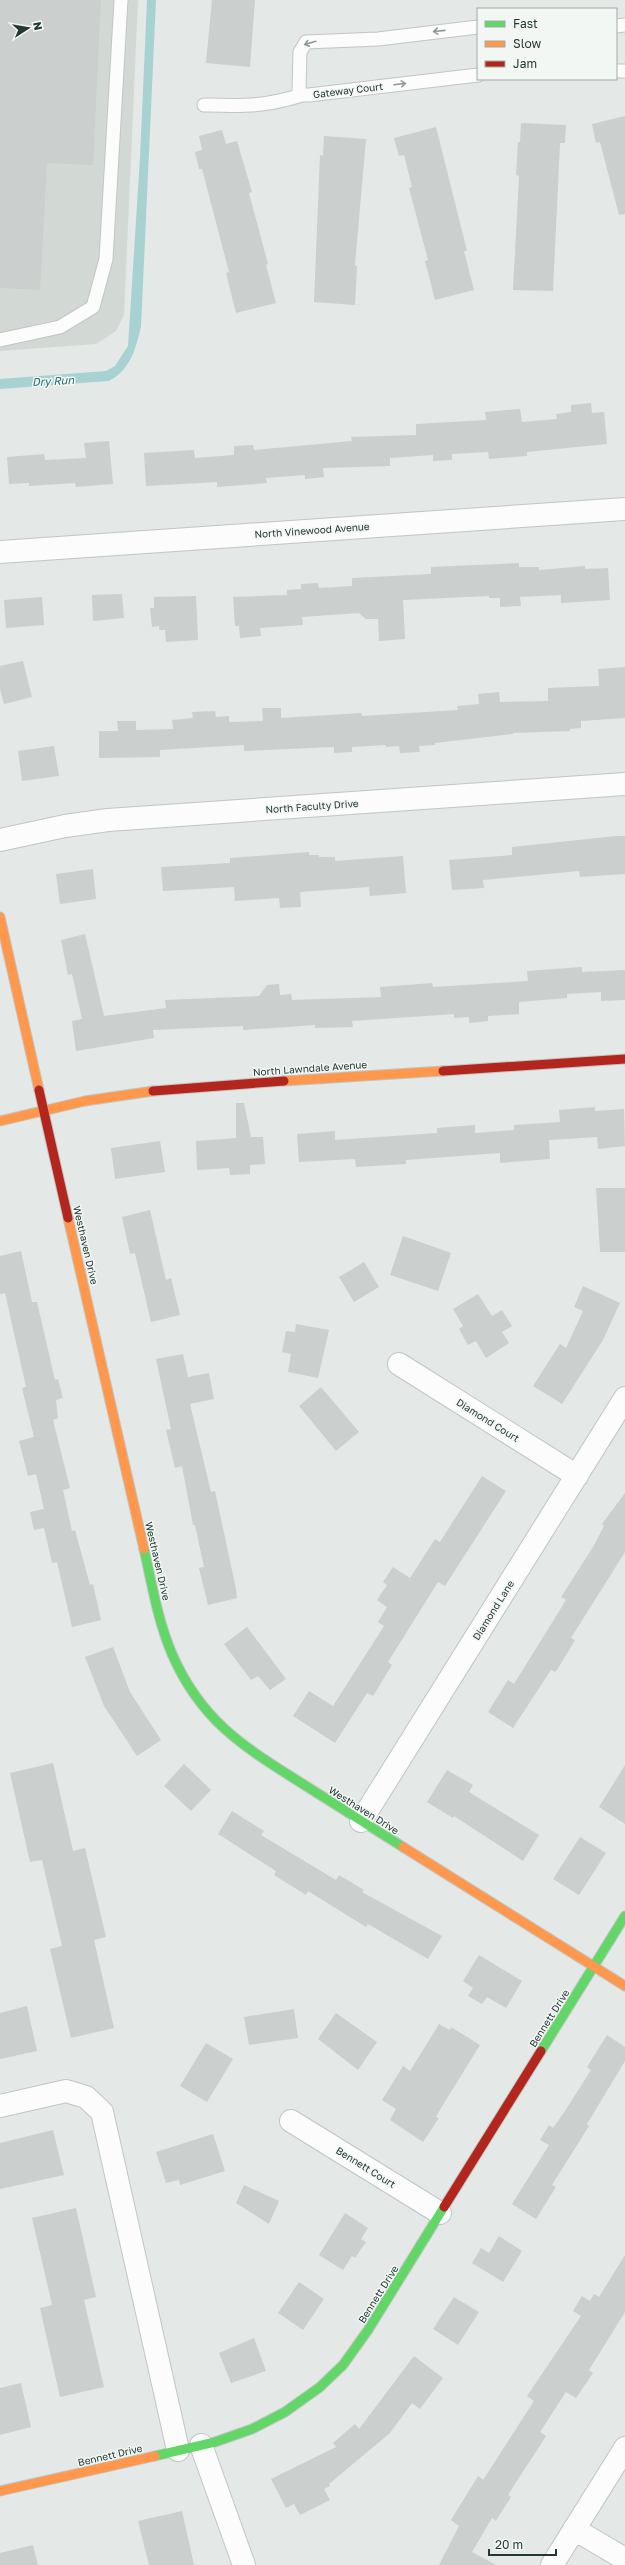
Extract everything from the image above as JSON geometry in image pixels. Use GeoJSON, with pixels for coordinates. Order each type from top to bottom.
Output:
{"type":"FeatureCollection","features":[{"type":"Feature","properties":{"kind":"street","name":"North Vinewood Avenue"},"geometry":{"type":"LineString","coordinates":[[0,552],[625,509]]}},
{"type":"Feature","properties":{"kind":"street","name":"North Faculty Drive"},"geometry":{"type":"LineString","coordinates":[[0,840],[59,827],[108,820],[625,784]]}},
{"type":"Feature","properties":{"kind":"street","name":"Westhaven Drive"},"geometry":{"type":"LineString","coordinates":[[0,917],[159,1617],[178,1667],[200,1703],[236,1741],[625,1986]]}},
{"type":"Feature","properties":{"kind":"street","name":"North Lawndale Avenue"},"geometry":{"type":"LineString","coordinates":[[0,1120],[121,1095],[171,1088],[625,1059]]}},
{"type":"Feature","properties":{"kind":"street","name":"Diamond Court"},"geometry":{"type":"LineString","coordinates":[[399,1364],[577,1476]]}},
{"type":"Feature","properties":{"kind":"street","name":"Diamond Lane"},"geometry":{"type":"LineString","coordinates":[[361,1821],[625,1398]]}},
{"type":"Feature","properties":{"kind":"street","name":"Bennett Drive"},"geometry":{"type":"LineString","coordinates":[[0,2491],[230,2438],[266,2422],[302,2400],[334,2374],[368,2330],[625,1916]]}},
{"type":"Feature","properties":{"kind":"street"},"geometry":{"type":"LineString","coordinates":[[0,2106],[66,2091],[86,2097],[102,2112],[178,2450]]}},
{"type":"Feature","properties":{"kind":"street","name":"Bennett Court"},"geometry":{"type":"LineString","coordinates":[[292,2121],[440,2213]]}},
{"type":"Feature","properties":{"kind":"street"},"geometry":{"type":"LineString","coordinates":[[201,2445],[244,2565]]}},
{"type":"Feature","properties":{"kind":"street"},"geometry":{"type":"LineString","coordinates":[[552,2565],[625,2448]]}},
{"type":"Feature","properties":{"kind":"street"},"geometry":{"type":"LineString","coordinates":[[574,2529],[625,2559]]}},
{"type":"Feature","properties":{"kind":"lane"},"geometry":{"type":"LineString","coordinates":[[0,340],[60,327],[93,306],[106,259],[121,0]]}},
{"type":"Feature","properties":{"kind":"lane","name":"Gateway Court"},"geometry":{"type":"LineString","coordinates":[[477,27],[378,39],[306,42],[300,52],[299,90],[302,95],[477,75]]}},
{"type":"Feature","properties":{"kind":"lane"},"geometry":{"type":"LineString","coordinates":[[204,105],[256,106],[274,104],[302,95]]}},
{"type":"Feature","properties":{"kind":"shaded area"},"geometry":{"type":"Polygon","coordinates":[[[0,0],[138,0],[124,315],[116,331],[96,344],[0,351],[0,0]]]}},
{"type":"Feature","properties":{"kind":"water","name":"Dry Run"},"geometry":{"type":"Polygon","coordinates":[[[147,0],[156,0],[141,327],[134,351],[127,365],[122,371],[109,381],[0,389],[0,379],[106,371],[115,366],[128,346],[140,158],[147,0]]]}},
{"type":"Feature","properties":{"kind":"building"},"geometry":{"type":"Polygon","coordinates":[[[0,0],[101,0],[93,165],[47,163],[40,290],[0,288],[0,0]]]}},
{"type":"Feature","properties":{"kind":"building"},"geometry":{"type":"Polygon","coordinates":[[[212,0],[255,0],[250,67],[206,63],[212,0]]]}},
{"type":"Feature","properties":{"kind":"building"},"geometry":{"type":"Polygon","coordinates":[[[625,116],[625,214],[619,215],[600,142],[596,143],[592,124],[625,116]]]}},
{"type":"Feature","properties":{"kind":"building"},"geometry":{"type":"Polygon","coordinates":[[[521,123],[566,125],[565,143],[560,143],[553,291],[513,290],[519,176],[516,175],[521,123]]]}},
{"type":"Feature","properties":{"kind":"building"},"geometry":{"type":"Polygon","coordinates":[[[436,127],[467,251],[464,251],[474,290],[435,300],[425,261],[428,260],[409,188],[412,187],[404,155],[399,156],[394,138],[436,127]]]}},
{"type":"Feature","properties":{"kind":"building"},"geometry":{"type":"Polygon","coordinates":[[[222,130],[226,144],[237,141],[252,192],[249,193],[268,264],[266,265],[276,303],[236,313],[226,273],[229,272],[202,169],[199,169],[195,152],[202,150],[199,136],[222,130]]]}},
{"type":"Feature","properties":{"kind":"building"},"geometry":{"type":"Polygon","coordinates":[[[324,136],[366,139],[355,265],[357,266],[355,305],[314,302],[320,155],[323,156],[324,136]]]}},
{"type":"Feature","properties":{"kind":"building"},"geometry":{"type":"Polygon","coordinates":[[[591,403],[592,413],[604,412],[607,444],[527,452],[527,456],[489,459],[488,452],[452,454],[452,460],[433,461],[433,455],[390,458],[390,466],[323,468],[324,477],[305,479],[305,475],[266,478],[267,483],[217,487],[217,482],[146,486],[144,453],[194,450],[195,458],[234,455],[234,446],[253,445],[254,450],[352,441],[351,437],[416,435],[416,424],[486,420],[485,412],[520,409],[522,422],[557,419],[556,414],[571,412],[571,405],[591,403]]]}},
{"type":"Feature","properties":{"kind":"building"},"geometry":{"type":"Polygon","coordinates":[[[109,441],[113,484],[76,487],[75,483],[29,486],[29,483],[9,484],[7,457],[44,454],[45,460],[86,458],[84,443],[109,441]]]}},
{"type":"Feature","properties":{"kind":"building"},"geometry":{"type":"Polygon","coordinates":[[[519,563],[519,567],[539,567],[539,570],[585,566],[585,569],[608,568],[610,600],[561,603],[561,595],[520,597],[521,606],[500,607],[500,598],[489,598],[489,596],[403,600],[405,639],[379,641],[378,619],[366,619],[359,613],[302,617],[303,625],[260,628],[261,636],[240,638],[239,626],[235,626],[233,597],[287,595],[287,590],[301,589],[301,584],[318,583],[319,588],[352,586],[352,578],[431,574],[431,567],[519,563]]]}},
{"type":"Feature","properties":{"kind":"building"},"geometry":{"type":"Polygon","coordinates":[[[122,594],[124,618],[93,621],[92,595],[122,594]]]}},
{"type":"Feature","properties":{"kind":"building"},"geometry":{"type":"Polygon","coordinates":[[[196,596],[198,640],[166,642],[165,630],[159,630],[159,626],[152,627],[150,608],[154,608],[154,597],[196,596]]]}},
{"type":"Feature","properties":{"kind":"building"},"geometry":{"type":"Polygon","coordinates":[[[42,597],[44,625],[6,628],[4,600],[42,597]]]}},
{"type":"Feature","properties":{"kind":"building"},"geometry":{"type":"Polygon","coordinates":[[[23,661],[32,697],[4,704],[0,689],[0,666],[23,661]]]}},
{"type":"Feature","properties":{"kind":"building"},"geometry":{"type":"Polygon","coordinates":[[[625,667],[625,718],[581,721],[581,728],[570,729],[570,731],[513,733],[435,743],[435,745],[419,746],[420,752],[400,753],[399,746],[386,747],[386,745],[352,747],[352,752],[334,753],[334,747],[244,751],[244,745],[160,750],[160,757],[99,758],[99,731],[118,731],[117,721],[136,721],[136,730],[173,729],[172,720],[193,718],[192,712],[215,711],[216,717],[229,716],[229,722],[263,721],[262,708],[281,708],[281,718],[361,713],[362,716],[458,710],[457,706],[479,704],[478,694],[499,692],[500,702],[548,701],[548,688],[599,686],[598,669],[625,667]]]}},
{"type":"Feature","properties":{"kind":"building"},"geometry":{"type":"Polygon","coordinates":[[[54,746],[59,776],[22,781],[18,751],[54,746]]]}},
{"type":"Feature","properties":{"kind":"building"},"geometry":{"type":"Polygon","coordinates":[[[625,836],[625,874],[580,877],[579,871],[483,880],[484,888],[452,890],[449,860],[512,855],[512,847],[625,836]]]}},
{"type":"Feature","properties":{"kind":"building"},"geometry":{"type":"Polygon","coordinates":[[[309,852],[309,855],[319,855],[319,857],[335,857],[335,861],[403,856],[406,893],[370,896],[369,887],[300,892],[301,907],[280,908],[279,898],[235,901],[234,887],[163,891],[161,867],[230,863],[230,858],[309,852]]]}},
{"type":"Feature","properties":{"kind":"building"},"geometry":{"type":"Polygon","coordinates":[[[93,869],[96,899],[60,904],[56,874],[93,869]]]}},
{"type":"Feature","properties":{"kind":"building"},"geometry":{"type":"Polygon","coordinates":[[[85,934],[104,1016],[166,1008],[165,1000],[259,996],[267,985],[279,984],[280,995],[291,994],[292,1000],[381,997],[380,987],[432,983],[433,987],[528,981],[527,971],[582,967],[582,972],[625,970],[625,1000],[601,1001],[601,992],[567,994],[567,998],[519,1002],[519,1014],[488,1016],[488,1021],[469,1023],[469,1017],[454,1018],[454,1014],[352,1021],[353,1027],[315,1028],[315,1025],[243,1030],[243,1026],[153,1030],[154,1038],[76,1051],[72,1021],[82,1019],[72,974],[68,975],[61,940],[85,934]]]}},
{"type":"Feature","properties":{"kind":"building"},"geometry":{"type":"Polygon","coordinates":[[[236,1103],[244,1103],[251,1137],[263,1137],[265,1164],[250,1165],[250,1174],[230,1175],[229,1168],[197,1170],[196,1141],[236,1138],[236,1103]]]}},
{"type":"Feature","properties":{"kind":"building"},"geometry":{"type":"Polygon","coordinates":[[[595,1107],[595,1111],[624,1109],[625,1146],[598,1149],[597,1137],[549,1140],[550,1159],[500,1163],[500,1153],[406,1160],[406,1164],[356,1167],[355,1159],[299,1162],[297,1134],[335,1131],[335,1140],[437,1133],[437,1128],[475,1125],[475,1133],[514,1130],[514,1125],[560,1122],[559,1110],[595,1107]]]}},
{"type":"Feature","properties":{"kind":"building"},"geometry":{"type":"Polygon","coordinates":[[[160,1141],[165,1172],[115,1179],[111,1148],[160,1141]]]}},
{"type":"Feature","properties":{"kind":"building"},"geometry":{"type":"Polygon","coordinates":[[[596,1188],[625,1188],[625,1252],[600,1252],[596,1188]]]}},
{"type":"Feature","properties":{"kind":"building"},"geometry":{"type":"Polygon","coordinates":[[[150,1210],[166,1280],[171,1278],[180,1315],[151,1322],[135,1253],[130,1254],[122,1217],[150,1210]]]}},
{"type":"Feature","properties":{"kind":"building"},"geometry":{"type":"Polygon","coordinates":[[[403,1236],[451,1253],[438,1291],[390,1275],[403,1236]]]}},
{"type":"Feature","properties":{"kind":"building"},"geometry":{"type":"Polygon","coordinates":[[[21,1251],[32,1302],[37,1302],[55,1380],[58,1379],[63,1398],[56,1400],[58,1418],[53,1420],[70,1488],[63,1490],[72,1531],[75,1530],[90,1585],[93,1584],[101,1620],[72,1627],[57,1562],[52,1563],[44,1528],[34,1530],[30,1512],[44,1509],[36,1474],[28,1476],[19,1441],[34,1437],[22,1388],[26,1387],[5,1293],[0,1294],[0,1256],[21,1251]]]}},
{"type":"Feature","properties":{"kind":"building"},"geometry":{"type":"Polygon","coordinates":[[[364,1262],[379,1287],[354,1302],[339,1277],[364,1262]]]}},
{"type":"Feature","properties":{"kind":"building"},"geometry":{"type":"Polygon","coordinates":[[[583,1286],[620,1303],[603,1340],[562,1404],[533,1386],[560,1344],[566,1348],[583,1311],[574,1307],[583,1286]]]}},
{"type":"Feature","properties":{"kind":"building"},"geometry":{"type":"Polygon","coordinates":[[[478,1294],[492,1316],[502,1310],[512,1326],[502,1332],[509,1343],[486,1358],[476,1341],[468,1345],[459,1329],[463,1326],[453,1309],[478,1294]]]}},
{"type":"Feature","properties":{"kind":"building"},"geometry":{"type":"Polygon","coordinates":[[[296,1324],[329,1330],[318,1378],[288,1372],[291,1354],[282,1352],[286,1331],[295,1332],[296,1324]]]}},
{"type":"Feature","properties":{"kind":"building"},"geometry":{"type":"Polygon","coordinates":[[[183,1354],[188,1377],[209,1373],[214,1399],[190,1404],[211,1492],[215,1491],[237,1598],[208,1605],[199,1568],[204,1567],[195,1525],[193,1525],[182,1466],[175,1468],[166,1430],[171,1429],[156,1359],[183,1354]]]}},
{"type":"Feature","properties":{"kind":"building"},"geometry":{"type":"Polygon","coordinates":[[[321,1387],[359,1432],[336,1451],[299,1406],[321,1387]]]}},
{"type":"Feature","properties":{"kind":"building"},"geometry":{"type":"Polygon","coordinates":[[[482,1476],[506,1491],[445,1586],[438,1582],[388,1662],[392,1665],[373,1696],[367,1693],[335,1743],[293,1716],[309,1691],[333,1706],[384,1626],[378,1622],[387,1607],[377,1600],[387,1585],[383,1582],[393,1567],[410,1578],[435,1539],[440,1542],[482,1476]]]}},
{"type":"Feature","properties":{"kind":"building"},"geometry":{"type":"Polygon","coordinates":[[[625,1493],[625,1552],[571,1638],[575,1640],[557,1670],[555,1672],[551,1670],[513,1728],[488,1712],[508,1680],[514,1684],[566,1600],[561,1597],[593,1547],[604,1526],[602,1524],[625,1493]]]}},
{"type":"Feature","properties":{"kind":"building"},"geometry":{"type":"Polygon","coordinates":[[[247,1627],[286,1679],[270,1690],[258,1676],[251,1680],[224,1644],[247,1627]]]}},
{"type":"Feature","properties":{"kind":"building"},"geometry":{"type":"Polygon","coordinates":[[[113,1647],[130,1692],[161,1740],[137,1756],[104,1706],[85,1657],[113,1647]]]}},
{"type":"Feature","properties":{"kind":"building"},"geometry":{"type":"Polygon","coordinates":[[[53,1763],[73,1851],[85,1848],[106,1937],[94,1940],[114,2028],[71,2038],[50,1949],[62,1946],[42,1860],[30,1862],[10,1773],[53,1763]]]}},
{"type":"Feature","properties":{"kind":"building"},"geometry":{"type":"Polygon","coordinates":[[[184,1764],[211,1790],[191,1811],[164,1786],[184,1764]]]}},
{"type":"Feature","properties":{"kind":"building"},"geometry":{"type":"Polygon","coordinates":[[[625,1765],[625,1824],[599,1807],[625,1765]]]}},
{"type":"Feature","properties":{"kind":"building"},"geometry":{"type":"Polygon","coordinates":[[[447,1770],[473,1785],[469,1792],[539,1835],[523,1861],[454,1816],[453,1818],[427,1802],[447,1770]]]}},
{"type":"Feature","properties":{"kind":"building"},"geometry":{"type":"Polygon","coordinates":[[[232,1811],[264,1831],[261,1835],[336,1880],[339,1875],[364,1890],[362,1892],[442,1936],[428,1959],[368,1924],[366,1927],[308,1891],[306,1895],[274,1875],[276,1871],[218,1834],[232,1811]]]}},
{"type":"Feature","properties":{"kind":"building"},"geometry":{"type":"Polygon","coordinates":[[[580,1837],[606,1853],[579,1895],[553,1879],[580,1837]]]}},
{"type":"Feature","properties":{"kind":"building"},"geometry":{"type":"Polygon","coordinates":[[[479,1955],[522,1981],[506,2008],[487,1997],[482,2004],[468,1996],[473,1988],[463,1981],[479,1955]]]}},
{"type":"Feature","properties":{"kind":"building"},"geometry":{"type":"Polygon","coordinates":[[[27,2006],[37,2051],[0,2059],[0,2013],[27,2006]]]}},
{"type":"Feature","properties":{"kind":"building"},"geometry":{"type":"Polygon","coordinates":[[[294,2009],[298,2038],[249,2045],[244,2017],[294,2009]]]}},
{"type":"Feature","properties":{"kind":"building"},"geometry":{"type":"Polygon","coordinates":[[[336,2013],[377,2042],[358,2070],[318,2039],[336,2013]]]}},
{"type":"Feature","properties":{"kind":"building"},"geometry":{"type":"Polygon","coordinates":[[[439,2024],[450,2030],[451,2027],[480,2045],[441,2108],[436,2117],[439,2118],[423,2142],[390,2120],[396,2109],[382,2100],[403,2066],[410,2071],[439,2024]]]}},
{"type":"Feature","properties":{"kind":"building"},"geometry":{"type":"Polygon","coordinates":[[[607,2035],[625,2047],[625,2061],[587,2124],[589,2126],[552,2185],[556,2187],[536,2219],[512,2204],[549,2145],[540,2140],[549,2125],[553,2128],[565,2111],[591,2070],[587,2067],[607,2035]]]}},
{"type":"Feature","properties":{"kind":"building"},"geometry":{"type":"Polygon","coordinates":[[[206,2043],[233,2059],[207,2102],[180,2086],[206,2043]]]}},
{"type":"Feature","properties":{"kind":"building"},"geometry":{"type":"Polygon","coordinates":[[[53,2130],[64,2175],[0,2189],[0,2143],[53,2130]]]}},
{"type":"Feature","properties":{"kind":"building"},"geometry":{"type":"Polygon","coordinates":[[[213,2134],[225,2171],[180,2185],[179,2180],[166,2183],[156,2152],[213,2134]]]}},
{"type":"Feature","properties":{"kind":"building"},"geometry":{"type":"Polygon","coordinates":[[[244,2185],[279,2201],[269,2224],[236,2203],[244,2185]]]}},
{"type":"Feature","properties":{"kind":"building"},"geometry":{"type":"Polygon","coordinates":[[[76,2208],[96,2297],[84,2300],[104,2387],[60,2397],[40,2308],[52,2305],[32,2218],[76,2208]]]}},
{"type":"Feature","properties":{"kind":"building"},"geometry":{"type":"Polygon","coordinates":[[[345,2213],[368,2228],[361,2239],[366,2242],[355,2258],[352,2256],[343,2270],[319,2255],[345,2213]]]}},
{"type":"Feature","properties":{"kind":"building"},"geometry":{"type":"Polygon","coordinates":[[[499,2236],[522,2251],[503,2282],[472,2263],[481,2248],[489,2253],[499,2236]]]}},
{"type":"Feature","properties":{"kind":"building"},"geometry":{"type":"Polygon","coordinates":[[[625,2255],[625,2312],[589,2370],[593,2373],[576,2398],[566,2392],[540,2432],[546,2436],[508,2495],[511,2497],[496,2521],[492,2518],[472,2552],[496,2565],[439,2565],[459,2526],[451,2520],[478,2476],[483,2480],[534,2401],[527,2396],[581,2316],[573,2311],[582,2296],[590,2301],[594,2294],[599,2297],[625,2255]]]}},
{"type":"Feature","properties":{"kind":"building"},"geometry":{"type":"Polygon","coordinates":[[[299,2282],[324,2299],[303,2330],[278,2313],[299,2282]]]}},
{"type":"Feature","properties":{"kind":"building"},"geometry":{"type":"Polygon","coordinates":[[[454,2297],[479,2312],[458,2345],[433,2329],[454,2297]]]}},
{"type":"Feature","properties":{"kind":"building"},"geometry":{"type":"Polygon","coordinates":[[[254,2338],[266,2371],[231,2383],[219,2353],[254,2338]]]}},
{"type":"Feature","properties":{"kind":"building"},"geometry":{"type":"Polygon","coordinates":[[[414,2356],[443,2378],[420,2409],[412,2403],[390,2433],[329,2484],[330,2486],[324,2489],[330,2500],[300,2515],[294,2504],[286,2508],[271,2479],[336,2447],[333,2443],[355,2424],[359,2429],[414,2356]]]}},
{"type":"Feature","properties":{"kind":"building"},"geometry":{"type":"Polygon","coordinates":[[[21,2383],[31,2427],[0,2435],[0,2388],[21,2383]]]}},
{"type":"Feature","properties":{"kind":"building"},"geometry":{"type":"Polygon","coordinates":[[[182,2511],[194,2565],[149,2565],[138,2521],[182,2511]]]}},
{"type":"Feature","properties":{"kind":"building"},"geometry":{"type":"Polygon","coordinates":[[[33,2545],[38,2565],[0,2565],[0,2553],[33,2545]]]}},
{"type":"Feature","properties":{"kind":"traffic: fast"},"geometry":{"type":"LineString","coordinates":[[144,1549],[159,1616],[172,1654],[184,1678],[197,1698],[212,1716],[245,1746],[403,1847]]}},
{"type":"Feature","properties":{"kind":"traffic: fast"},"geometry":{"type":"LineString","coordinates":[[541,2051],[625,1916]]}},
{"type":"Feature","properties":{"kind":"traffic: fast"},"geometry":{"type":"LineString","coordinates":[[155,2456],[215,2442],[252,2429],[285,2412],[320,2387],[343,2365],[368,2330],[444,2207]]}},
{"type":"Feature","properties":{"kind":"traffic: slow"},"geometry":{"type":"LineString","coordinates":[[0,917],[39,1090]]}},
{"type":"Feature","properties":{"kind":"traffic: slow"},"geometry":{"type":"LineString","coordinates":[[284,1081],[443,1071]]}},
{"type":"Feature","properties":{"kind":"traffic: slow"},"geometry":{"type":"LineString","coordinates":[[0,1121],[85,1101],[153,1091]]}},
{"type":"Feature","properties":{"kind":"traffic: slow"},"geometry":{"type":"LineString","coordinates":[[68,1218],[144,1549]]}},
{"type":"Feature","properties":{"kind":"traffic: slow"},"geometry":{"type":"LineString","coordinates":[[403,1847],[625,1986]]}},
{"type":"Feature","properties":{"kind":"traffic: slow"},"geometry":{"type":"LineString","coordinates":[[0,2491],[155,2456]]}},
{"type":"Feature","properties":{"kind":"traffic: jam"},"geometry":{"type":"LineString","coordinates":[[443,1071],[625,1059]]}},
{"type":"Feature","properties":{"kind":"traffic: jam"},"geometry":{"type":"LineString","coordinates":[[153,1091],[284,1081]]}},
{"type":"Feature","properties":{"kind":"traffic: jam"},"geometry":{"type":"LineString","coordinates":[[39,1090],[68,1218]]}},
{"type":"Feature","properties":{"kind":"traffic: jam"},"geometry":{"type":"LineString","coordinates":[[444,2207],[541,2051]]}}]}
